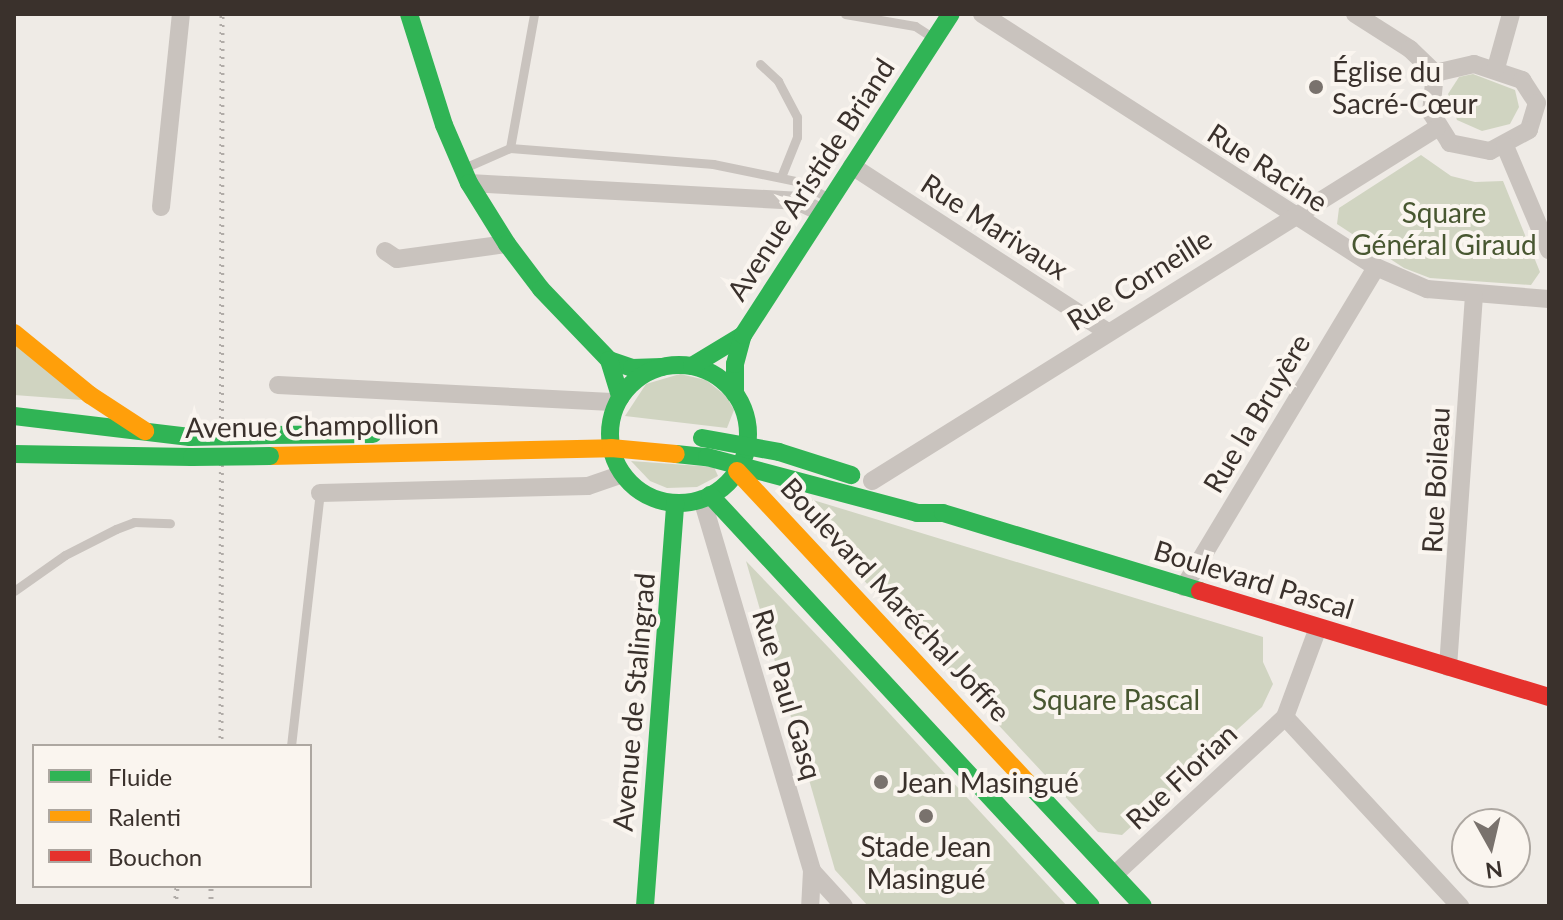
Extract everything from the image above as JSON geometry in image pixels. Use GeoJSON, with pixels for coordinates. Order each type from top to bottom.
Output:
{"type":"FeatureCollection","features":[{"type":"Feature","properties":{"kind":"main road"},"geometry":{"type":"LineString","coordinates":[[409,14],[422,66],[466,176],[507,244],[541,289],[609,360],[632,368],[692,366],[720,378],[735,394],[747,419],[747,445],[739,468],[706,497],[675,503],[649,496],[622,474],[616,435],[619,400],[609,360]]}},
{"type":"Feature","properties":{"kind":"main road","name":"Avenue Aristide Briand"},"geometry":{"type":"LineString","coordinates":[[735,394],[735,364],[743,335],[951,14]]}},
{"type":"Feature","properties":{"kind":"main road"},"geometry":{"type":"LineString","coordinates":[[14,333],[90,395],[151,435]]}},
{"type":"Feature","properties":{"kind":"main road","name":"Avenue Aristide Briand"},"geometry":{"type":"LineString","coordinates":[[692,366],[743,335]]}},
{"type":"Feature","properties":{"kind":"main road"},"geometry":{"type":"LineString","coordinates":[[619,400],[641,376],[662,367]]}},
{"type":"Feature","properties":{"kind":"main road","name":"Avenue Champollion"},"geometry":{"type":"LineString","coordinates":[[14,416],[151,435],[190,437],[616,435]]}},
{"type":"Feature","properties":{"kind":"main road","name":"Boulevard Pascal"},"geometry":{"type":"LineString","coordinates":[[671,433],[747,445],[872,481],[924,499],[943,513]]}},
{"type":"Feature","properties":{"kind":"main road","name":"Boulevard Pascal"},"geometry":{"type":"LineString","coordinates":[[616,435],[659,449],[917,513],[943,513],[1549,697]]}},
{"type":"Feature","properties":{"kind":"main road","name":"Avenue Champollion"},"geometry":{"type":"LineString","coordinates":[[15,454],[270,456],[616,435]]}},
{"type":"Feature","properties":{"kind":"main road","name":"Boulevard Maréchal Joffre"},"geometry":{"type":"LineString","coordinates":[[739,468],[1143,906]]}},
{"type":"Feature","properties":{"kind":"main road"},"geometry":{"type":"LineString","coordinates":[[706,497],[1091,906]]}},
{"type":"Feature","properties":{"kind":"main road","name":"Avenue de Stalingrad"},"geometry":{"type":"LineString","coordinates":[[645,906],[675,503]]}},
{"type":"Feature","properties":{"kind":"main road"},"geometry":{"type":"LineString","coordinates":[[1103,906],[1119,881]]}},
{"type":"Feature","properties":{"kind":"street"},"geometry":{"type":"LineString","coordinates":[[161,207],[181,14]]}},
{"type":"Feature","properties":{"kind":"street","name":"Rue Racine"},"geometry":{"type":"LineString","coordinates":[[982,14],[1291,216],[1376,267],[1427,289],[1474,296],[1549,299]]}},
{"type":"Feature","properties":{"kind":"street"},"geometry":{"type":"LineString","coordinates":[[1355,14],[1410,49],[1435,73]]}},
{"type":"Feature","properties":{"kind":"street"},"geometry":{"type":"LineString","coordinates":[[1496,68],[1511,14]]}},
{"type":"Feature","properties":{"kind":"street"},"geometry":{"type":"LineString","coordinates":[[1453,65],[1496,68],[1522,80],[1543,103],[1529,130],[1505,146],[1469,150],[1450,143],[1437,128],[1430,96],[1435,73],[1453,65]]}},
{"type":"Feature","properties":{"kind":"street","name":"Rue Corneille"},"geometry":{"type":"LineString","coordinates":[[872,481],[1291,216],[1437,128]]}},
{"type":"Feature","properties":{"kind":"street"},"geometry":{"type":"LineString","coordinates":[[1505,146],[1549,250]]}},
{"type":"Feature","properties":{"kind":"street","name":"Rue Marivaux"},"geometry":{"type":"LineString","coordinates":[[852,166],[1108,332]]}},
{"type":"Feature","properties":{"kind":"street"},"geometry":{"type":"LineString","coordinates":[[466,176],[826,205]]}},
{"type":"Feature","properties":{"kind":"street"},"geometry":{"type":"LineString","coordinates":[[385,251],[397,259],[507,244]]}},
{"type":"Feature","properties":{"kind":"street","name":"Rue la Bruyère"},"geometry":{"type":"LineString","coordinates":[[1184,587],[1376,267]]}},
{"type":"Feature","properties":{"kind":"street","name":"Rue Boileau"},"geometry":{"type":"LineString","coordinates":[[1448,667],[1474,296]]}},
{"type":"Feature","properties":{"kind":"street"},"geometry":{"type":"LineString","coordinates":[[278,385],[619,400]]}},
{"type":"Feature","properties":{"kind":"street"},"geometry":{"type":"LineString","coordinates":[[320,493],[588,486],[622,474]]}},
{"type":"Feature","properties":{"kind":"street","name":"Rue Paul Gasq"},"geometry":{"type":"LineString","coordinates":[[706,497],[812,871],[810,906]]}},
{"type":"Feature","properties":{"kind":"street"},"geometry":{"type":"LineString","coordinates":[[1318,628],[1285,717],[1460,906]]}},
{"type":"Feature","properties":{"kind":"street","name":"Rue Florian"},"geometry":{"type":"LineString","coordinates":[[1119,881],[1285,717]]}},
{"type":"Feature","properties":{"kind":"street"},"geometry":{"type":"LineString","coordinates":[[812,871],[844,906]]}},
{"type":"Feature","properties":{"kind":"lane"},"geometry":{"type":"LineString","coordinates":[[510,148],[534,14]]}},
{"type":"Feature","properties":{"kind":"lane"},"geometry":{"type":"LineString","coordinates":[[845,14],[915,26],[935,39]]}},
{"type":"Feature","properties":{"kind":"lane"},"geometry":{"type":"LineString","coordinates":[[760,64],[778,81],[797,117],[797,137],[781,177]]}},
{"type":"Feature","properties":{"kind":"lane"},"geometry":{"type":"LineString","coordinates":[[466,176],[510,148],[713,164],[781,177],[826,205]]}},
{"type":"Feature","properties":{"kind":"lane"},"geometry":{"type":"LineString","coordinates":[[291,744],[320,493]]}},
{"type":"Feature","properties":{"kind":"lane"},"geometry":{"type":"LineString","coordinates":[[14,591],[65,555],[116,529],[134,522],[170,523]]}},
{"type":"Feature","properties":{"kind":"green space"},"geometry":{"type":"Polygon","coordinates":[[[1473,74],[1515,90],[1519,107],[1510,124],[1482,131],[1457,120],[1448,94],[1459,77],[1473,74]]]}},
{"type":"Feature","properties":{"kind":"green space","name":"Square Général Giraud"},"geometry":{"type":"Polygon","coordinates":[[[1421,155],[1451,176],[1475,182],[1503,181],[1540,272],[1531,285],[1430,278],[1404,268],[1337,224],[1339,208],[1421,155]]]}},
{"type":"Feature","properties":{"kind":"green space"},"geometry":{"type":"Polygon","coordinates":[[[14,341],[82,400],[14,395],[14,341]]]}},
{"type":"Feature","properties":{"kind":"green space"},"geometry":{"type":"Polygon","coordinates":[[[680,374],[706,380],[726,396],[734,410],[727,428],[625,416],[646,384],[680,374]]]}},
{"type":"Feature","properties":{"kind":"green space"},"geometry":{"type":"Polygon","coordinates":[[[631,461],[714,467],[718,476],[697,487],[667,488],[650,481],[631,461]]]}},
{"type":"Feature","properties":{"kind":"green space","name":"Square Pascal"},"geometry":{"type":"Polygon","coordinates":[[[790,493],[1263,637],[1263,662],[1273,684],[1262,707],[1122,835],[1098,832],[790,501],[786,495],[790,493]]]}},
{"type":"Feature","properties":{"kind":"green space","name":"Jean Masingué"},"geometry":{"type":"Polygon","coordinates":[[[746,561],[1067,906],[868,906],[835,870],[746,561]]]}},
{"type":"Feature","properties":{"kind":"railway"},"geometry":{"type":"LineString","coordinates":[[221,744],[222,14]]}},
{"type":"Feature","properties":{"kind":"railway"},"geometry":{"type":"LineString","coordinates":[[175,906],[177,888]]}},
{"type":"Feature","properties":{"kind":"railway"},"geometry":{"type":"LineString","coordinates":[[211,888],[211,906]]}},
{"type":"Feature","properties":{"kind":"traffic: fast"},"geometry":{"type":"LineString","coordinates":[[409,14],[444,125],[469,183],[507,244],[541,289],[609,360],[632,368],[662,367]]}},
{"type":"Feature","properties":{"kind":"traffic: fast"},"geometry":{"type":"LineString","coordinates":[[735,394],[735,364],[743,335],[951,14]]}},
{"type":"Feature","properties":{"kind":"traffic: fast"},"geometry":{"type":"LineString","coordinates":[[692,366],[743,335]]}},
{"type":"Feature","properties":{"kind":"traffic: fast"},"geometry":{"type":"LineString","coordinates":[[609,360],[620,397]]}},
{"type":"Feature","properties":{"kind":"traffic: fast"},"geometry":{"type":"LineString","coordinates":[[679,365],[705,370],[728,385],[743,408],[748,434],[743,460],[728,483],[705,498],[679,503],[653,498],[630,483],[615,460],[610,434],[615,408],[630,385],[653,370],[679,365]]}},
{"type":"Feature","properties":{"kind":"traffic: fast"},"geometry":{"type":"LineString","coordinates":[[14,416],[190,437]]}},
{"type":"Feature","properties":{"kind":"traffic: fast"},"geometry":{"type":"LineString","coordinates":[[270,435],[373,434]]}},
{"type":"Feature","properties":{"kind":"traffic: fast"},"geometry":{"type":"LineString","coordinates":[[190,437],[270,435]]}},
{"type":"Feature","properties":{"kind":"traffic: fast"},"geometry":{"type":"LineString","coordinates":[[702,438],[779,452],[851,475]]}},
{"type":"Feature","properties":{"kind":"traffic: fast"},"geometry":{"type":"LineString","coordinates":[[14,454],[192,457]]}},
{"type":"Feature","properties":{"kind":"traffic: fast"},"geometry":{"type":"LineString","coordinates":[[676,454],[707,457],[917,513],[943,513],[1200,591]]}},
{"type":"Feature","properties":{"kind":"traffic: fast"},"geometry":{"type":"LineString","coordinates":[[192,457],[270,456]]}},
{"type":"Feature","properties":{"kind":"traffic: fast"},"geometry":{"type":"LineString","coordinates":[[710,495],[1091,906]]}},
{"type":"Feature","properties":{"kind":"traffic: fast"},"geometry":{"type":"LineString","coordinates":[[645,906],[675,503]]}},
{"type":"Feature","properties":{"kind":"traffic: fast"},"geometry":{"type":"LineString","coordinates":[[1028,783],[1143,906]]}},
{"type":"Feature","properties":{"kind":"traffic: slow"},"geometry":{"type":"LineString","coordinates":[[14,333],[90,395],[145,431]]}},
{"type":"Feature","properties":{"kind":"traffic: slow"},"geometry":{"type":"LineString","coordinates":[[270,456],[611,448],[676,454]]}},
{"type":"Feature","properties":{"kind":"traffic: slow"},"geometry":{"type":"LineString","coordinates":[[737,471],[1028,783]]}},
{"type":"Feature","properties":{"kind":"traffic: jam"},"geometry":{"type":"LineString","coordinates":[[1200,591],[1549,697]]}},
{"type":"Feature","properties":{"kind":"place","name":"Église du Sacré-Cœur"},"geometry":{"type":"Point","coordinates":[1316,87]}},
{"type":"Feature","properties":{"kind":"place","name":"Jean Masingué"},"geometry":{"type":"Point","coordinates":[881,782]}},
{"type":"Feature","properties":{"kind":"place","name":"Stade Jean Masingué"},"geometry":{"type":"Point","coordinates":[926,816]}}]}
